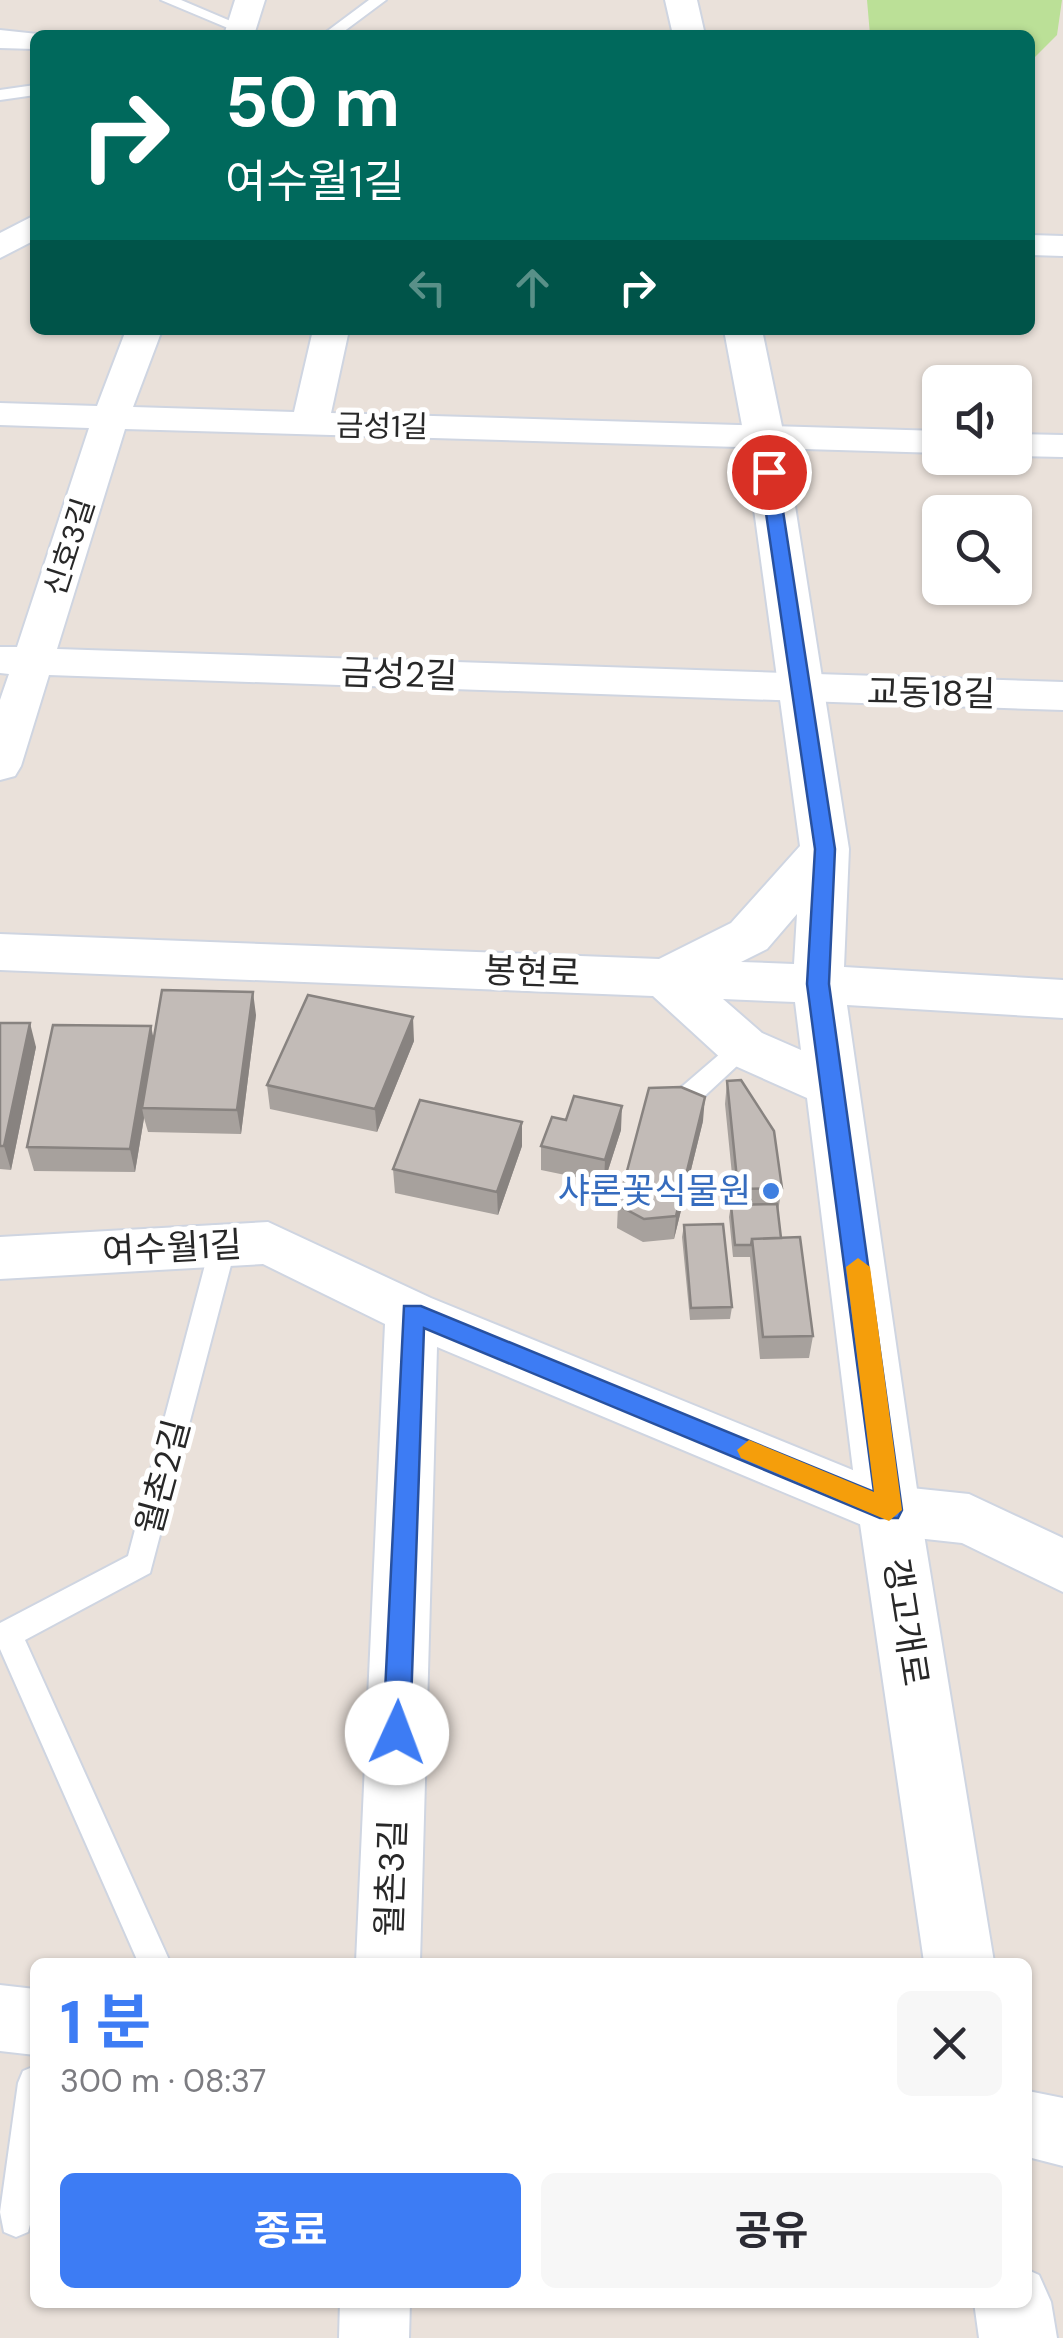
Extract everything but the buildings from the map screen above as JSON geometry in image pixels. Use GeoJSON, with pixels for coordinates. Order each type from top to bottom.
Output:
{"type":"FeatureCollection","features":[{"type":"Feature","properties":{"kind":"street"},"geometry":{"type":"LineString","coordinates":[[681,0],[689,30]]}},
{"type":"Feature","properties":{"kind":"street"},"geometry":{"type":"LineString","coordinates":[[0,40],[30,40]]}},
{"type":"Feature","properties":{"kind":"street"},"geometry":{"type":"LineString","coordinates":[[0,205],[30,206]]}},
{"type":"Feature","properties":{"kind":"street"},"geometry":{"type":"LineString","coordinates":[[0,248],[30,228]]}},
{"type":"Feature","properties":{"kind":"street"},"geometry":{"type":"LineString","coordinates":[[1035,245],[1063,246]]}},
{"type":"Feature","properties":{"kind":"street","name":"신호3길"},"geometry":{"type":"LineString","coordinates":[[0,766],[16,660],[142,335]]}},
{"type":"Feature","properties":{"kind":"street"},"geometry":{"type":"LineString","coordinates":[[310,424],[330,335]]}},
{"type":"Feature","properties":{"kind":"street","name":"갱고개로"},"geometry":{"type":"LineString","coordinates":[[744,335],[764,436],[825,849],[818,984],[889,1510],[958,1958]]}},
{"type":"Feature","properties":{"kind":"street","name":"금성1길"},"geometry":{"type":"LineString","coordinates":[[0,414],[922,441]]}},
{"type":"Feature","properties":{"kind":"street"},"geometry":{"type":"LineString","coordinates":[[1032,445],[1063,446]]}},
{"type":"Feature","properties":{"kind":"street","name":"금성2길"},"geometry":{"type":"LineString","coordinates":[[16,660],[799,690]]}},
{"type":"Feature","properties":{"kind":"street","name":"교동18길"},"geometry":{"type":"LineString","coordinates":[[799,690],[1063,696]]}},
{"type":"Feature","properties":{"kind":"street"},"geometry":{"type":"LineString","coordinates":[[825,849],[749,936],[666,978],[743,1047],[832,1087]]}},
{"type":"Feature","properties":{"kind":"street","name":"봉현로"},"geometry":{"type":"LineString","coordinates":[[0,952],[818,984],[1063,998]]}},
{"type":"Feature","properties":{"kind":"street","name":"여수월1길"},"geometry":{"type":"LineString","coordinates":[[0,1258],[268,1243],[412,1313],[889,1510],[969,1519],[1063,1566]]}},
{"type":"Feature","properties":{"kind":"street","name":"월촌3길"},"geometry":{"type":"LineString","coordinates":[[388,1958],[412,1313]]}},
{"type":"Feature","properties":{"kind":"street"},"geometry":{"type":"LineString","coordinates":[[0,2018],[30,2021]]}},
{"type":"Feature","properties":{"kind":"street"},"geometry":{"type":"LineString","coordinates":[[1032,2125],[1063,2132]]}},
{"type":"Feature","properties":{"kind":"street"},"geometry":{"type":"LineString","coordinates":[[374,2338],[375,2308]]}},
{"type":"Feature","properties":{"kind":"street"},"geometry":{"type":"LineString","coordinates":[[1013,2308],[1018,2338]]}},
{"type":"Feature","properties":{"kind":"lane"},"geometry":{"type":"LineString","coordinates":[[168,0],[243,21]]}},
{"type":"Feature","properties":{"kind":"lane"},"geometry":{"type":"LineString","coordinates":[[336,30],[379,0]]}},
{"type":"Feature","properties":{"kind":"lane"},"geometry":{"type":"LineString","coordinates":[[0,94],[30,91]]}},
{"type":"Feature","properties":{"kind":"lane"},"geometry":{"type":"LineString","coordinates":[[687,1097],[743,1047]]}},
{"type":"Feature","properties":{"kind":"lane","name":"월촌2길"},"geometry":{"type":"LineString","coordinates":[[152,1958],[8,1634],[140,1564],[223,1246]]}},
{"type":"Feature","properties":{"kind":"lane"},"geometry":{"type":"LineString","coordinates":[[16,2220],[30,2119]]}},
{"type":"Feature","properties":{"kind":"green space"},"geometry":{"type":"Polygon","coordinates":[[[867,0],[1062,0],[1057,35],[1035,57],[1035,30],[870,30],[867,0]]]}},
{"type":"Feature","properties":{"kind":"slow traffic"},"geometry":{"type":"LineString","coordinates":[[749,1450],[889,1510],[858,1267]]}},
{"type":"Feature","properties":{"kind":"place","name":"샤론꽃식물원"},"geometry":{"type":"Point","coordinates":[771,1191]}},
{"type":"Feature","properties":{"kind":"route"},"geometry":{"type":"LineString","coordinates":[[397,1733],[412,1313],[889,1510],[818,984],[825,849],[769,472]]}}]}
